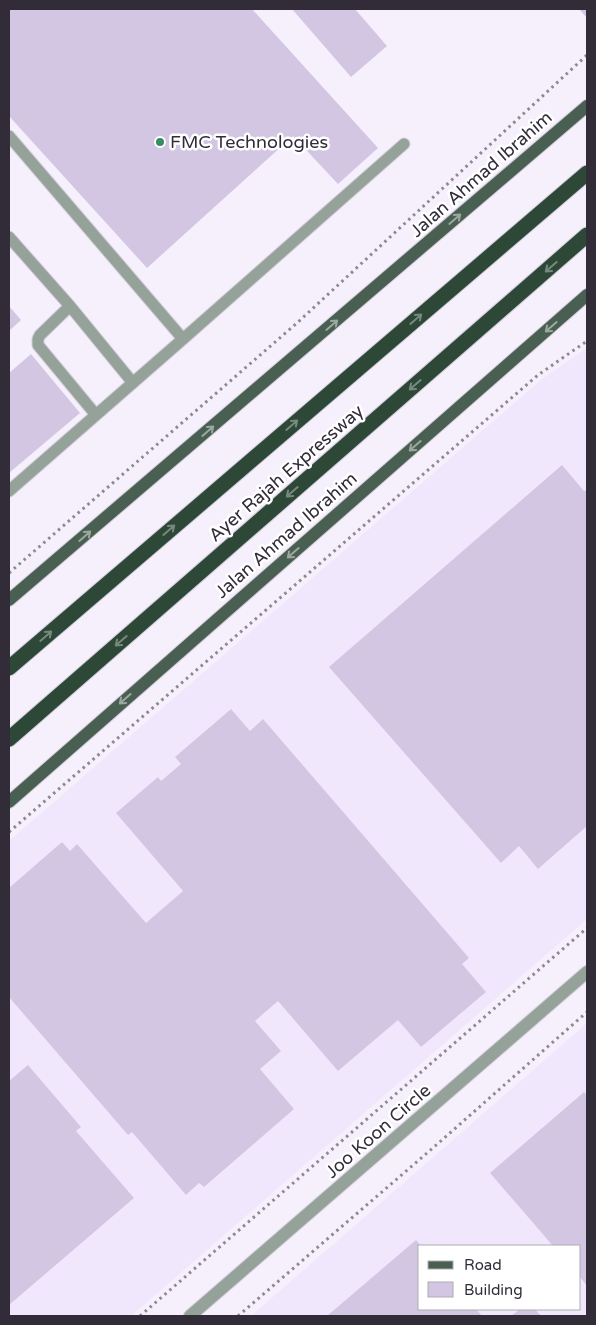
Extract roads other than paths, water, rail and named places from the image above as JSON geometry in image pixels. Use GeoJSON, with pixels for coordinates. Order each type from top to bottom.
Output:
{"type":"FeatureCollection","features":[{"type":"Feature","properties":{"kind":"highway","name":"Ayer Rajah Expressway"},"geometry":{"type":"LineString","coordinates":[[9,668],[587,173]]}},
{"type":"Feature","properties":{"kind":"highway","name":"Ayer Rajah Expressway"},"geometry":{"type":"LineString","coordinates":[[9,739],[587,235]]}},
{"type":"Feature","properties":{"kind":"main road","name":"Jalan Ahmad Ibrahim"},"geometry":{"type":"LineString","coordinates":[[9,600],[587,106]]}},
{"type":"Feature","properties":{"kind":"main road","name":"Jalan Ahmad Ibrahim"},"geometry":{"type":"LineString","coordinates":[[9,802],[587,295]]}},
{"type":"Feature","properties":{"kind":"street","name":"Joo Koon Circle"},"geometry":{"type":"LineString","coordinates":[[190,1316],[587,972]]}},
{"type":"Feature","properties":{"kind":"lane"},"geometry":{"type":"LineString","coordinates":[[9,136],[183,340]]}},
{"type":"Feature","properties":{"kind":"lane"},"geometry":{"type":"LineString","coordinates":[[9,491],[404,144]]}},
{"type":"Feature","properties":{"kind":"lane"},"geometry":{"type":"LineString","coordinates":[[9,236],[133,383]]}},
{"type":"Feature","properties":{"kind":"lane"},"geometry":{"type":"LineString","coordinates":[[70,306],[40,335],[38,345],[96,415]]}},
{"type":"Feature","properties":{"kind":"place","name":"FMC Technologies"},"geometry":{"type":"Point","coordinates":[160,142]}}]}
